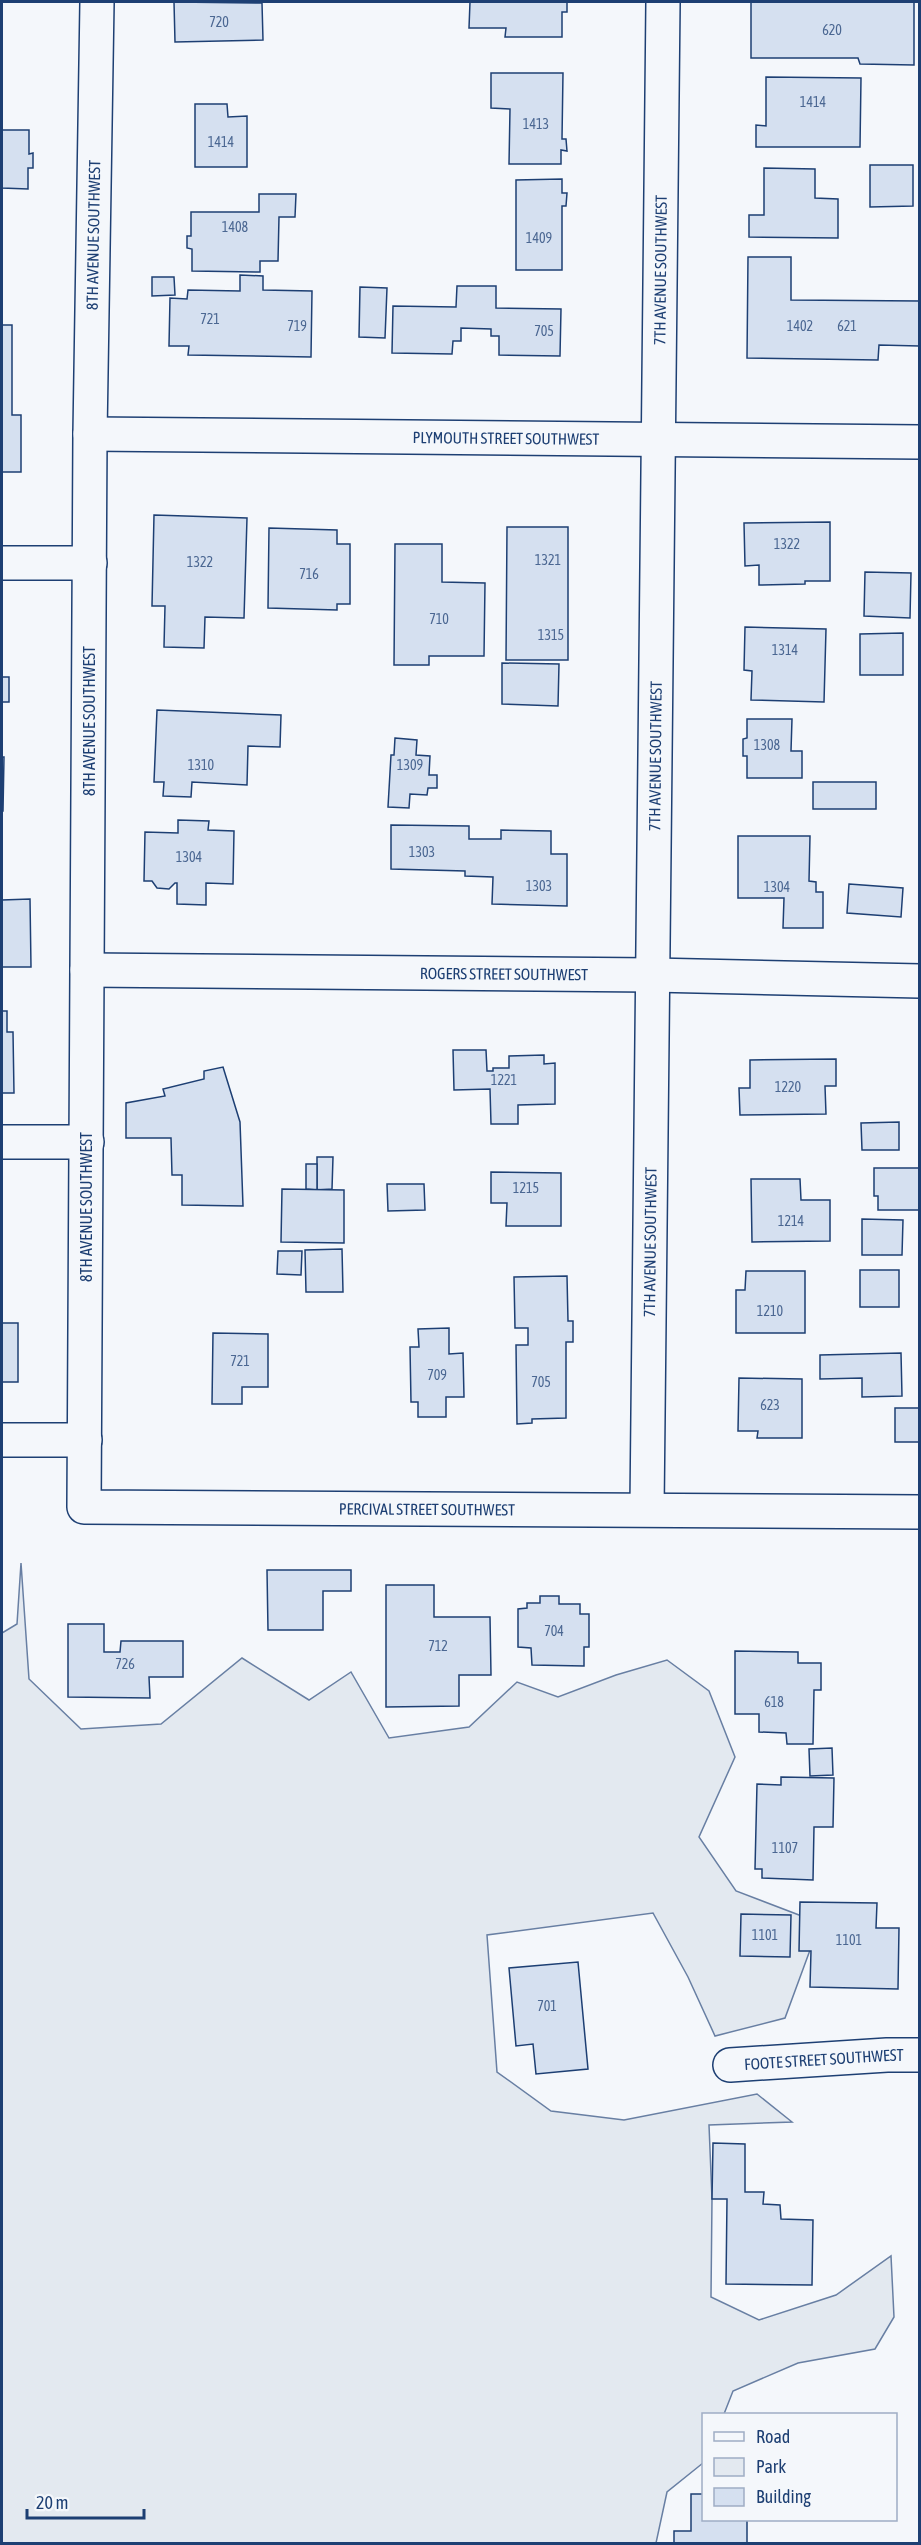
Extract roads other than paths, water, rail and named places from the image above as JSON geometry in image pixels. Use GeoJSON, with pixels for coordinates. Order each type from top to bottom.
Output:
{"type":"FeatureCollection","features":[{"type":"Feature","properties":{"kind":"street","name":"8TH AVENUE SOUTHWEST"},"geometry":{"type":"LineString","coordinates":[[85,1440],[90,435],[97,2]]}},
{"type":"Feature","properties":{"kind":"street","name":"7TH AVENUE SOUTHWEST"},"geometry":{"type":"LineString","coordinates":[[647,1509],[663,2]]}},
{"type":"Feature","properties":{"kind":"street","name":"PLYMOUTH STREET SOUTHWEST"},"geometry":{"type":"LineString","coordinates":[[90,435],[920,442]]}},
{"type":"Feature","properties":{"kind":"street"},"geometry":{"type":"LineString","coordinates":[[2,563],[90,563]]}},
{"type":"Feature","properties":{"kind":"street","name":"ROGERS STREET SOUTHWEST"},"geometry":{"type":"LineString","coordinates":[[87,970],[653,975],[920,981]]}},
{"type":"Feature","properties":{"kind":"street"},"geometry":{"type":"LineString","coordinates":[[2,1142],[87,1143]]}},
{"type":"Feature","properties":{"kind":"street"},"geometry":{"type":"LineString","coordinates":[[2,1440],[85,1440]]}},
{"type":"Feature","properties":{"kind":"street","name":"PERCIVAL STREET SOUTHWEST"},"geometry":{"type":"LineString","coordinates":[[85,1440],[84,1507],[920,1512]]}},
{"type":"Feature","properties":{"kind":"street","name":"FOOTE STREET SOUTHWEST"},"geometry":{"type":"LineString","coordinates":[[730,2065],[920,2055]]}}]}
